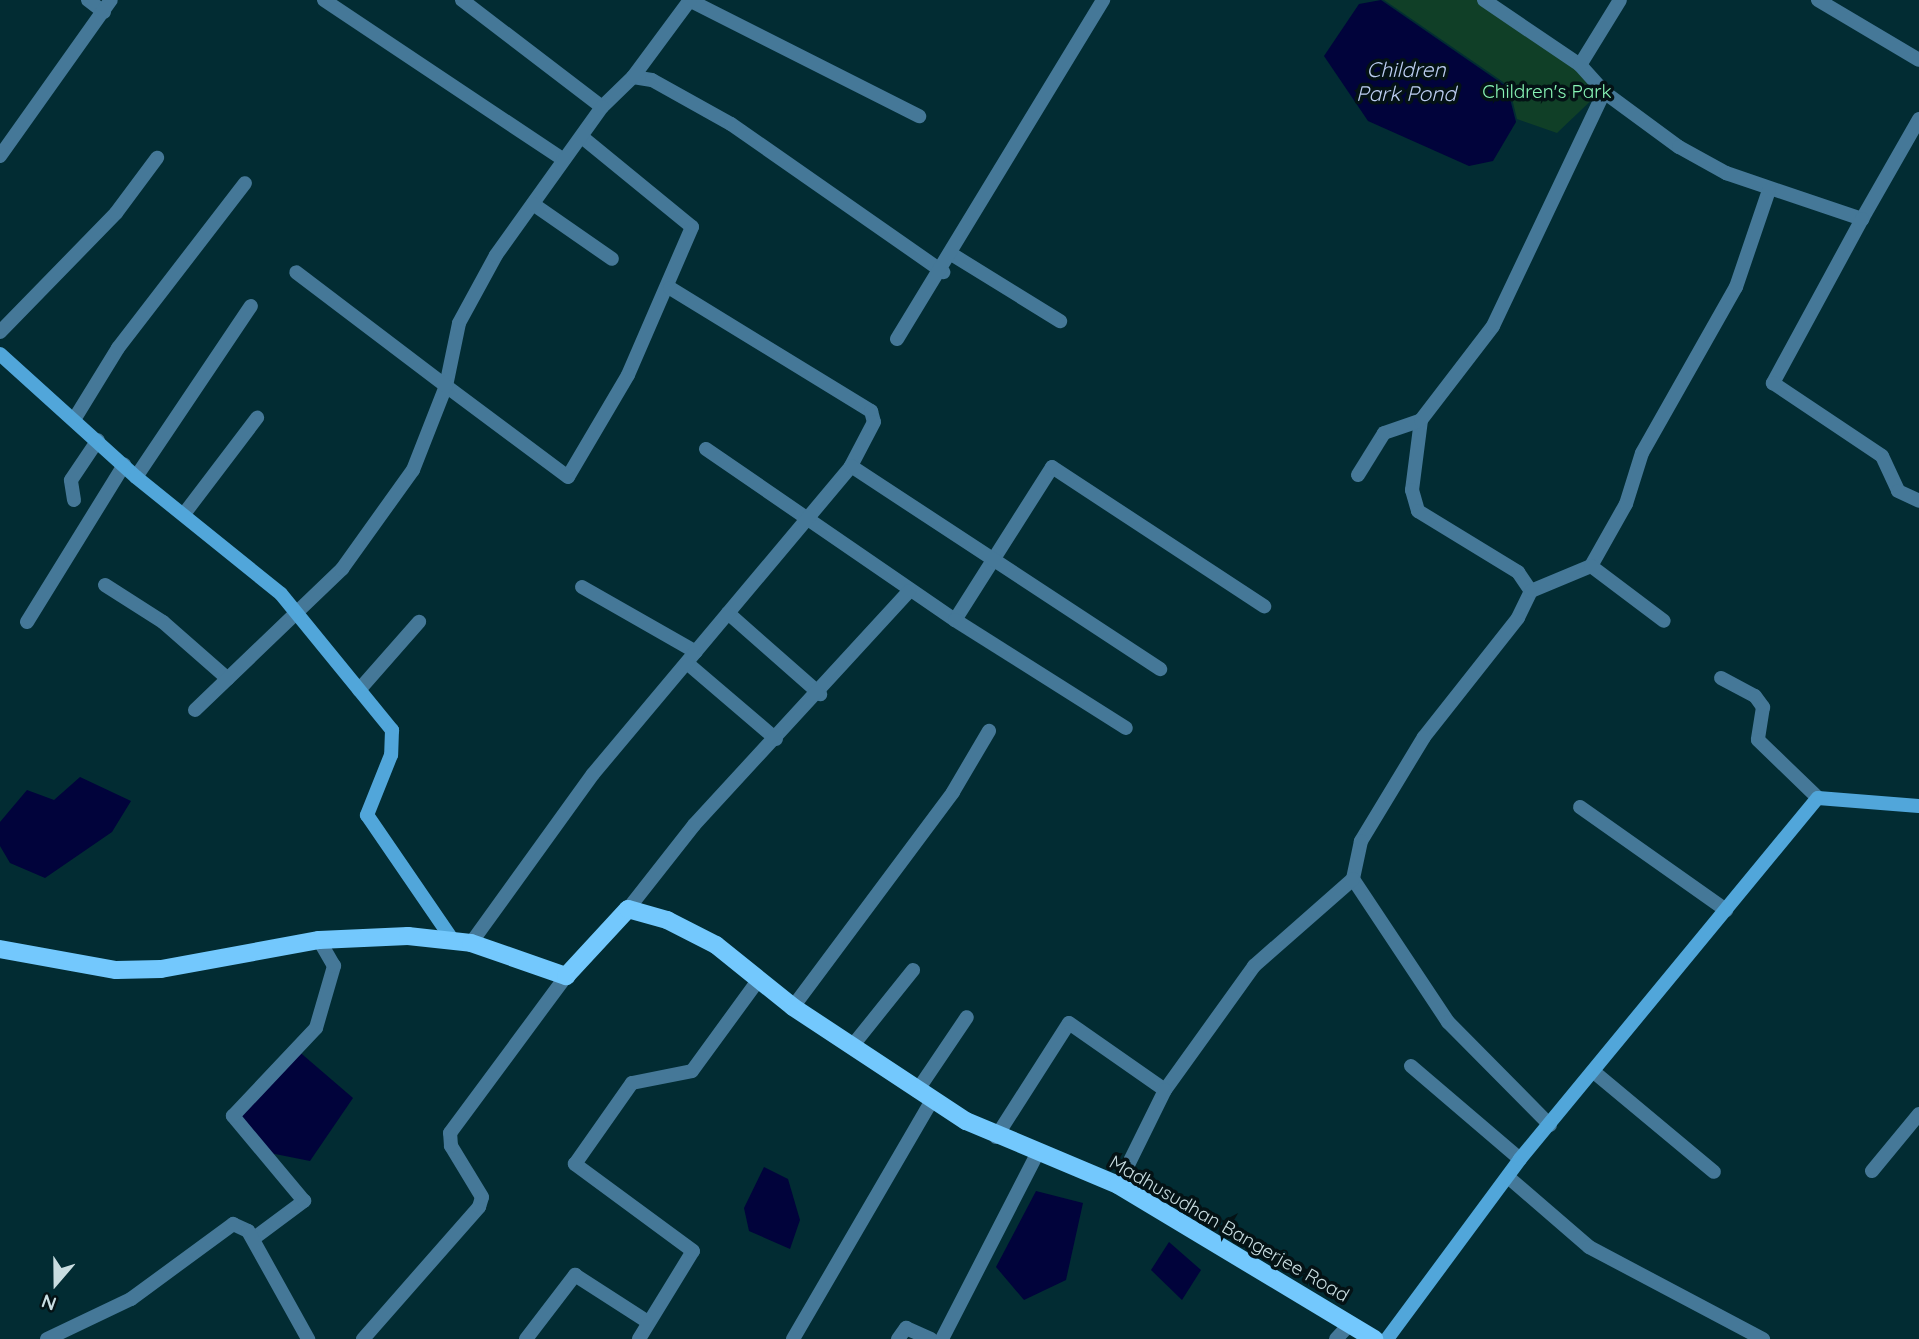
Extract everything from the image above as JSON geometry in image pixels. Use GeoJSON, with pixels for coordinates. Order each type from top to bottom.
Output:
{"type":"FeatureCollection","features":[{"type":"Feature","properties":{"kind":"main road"},"geometry":{"type":"LineString","coordinates":[[0,949],[138,970],[319,940],[452,939],[566,976],[628,909]]}},
{"type":"Feature","properties":{"kind":"main road","name":"Madhusudhan Bangerjee Road"},"geometry":{"type":"LineString","coordinates":[[628,909],[696,932],[793,1007],[925,1096],[996,1137],[1036,1156],[1118,1185],[1374,1339]]}},
{"type":"Feature","properties":{"kind":"street"},"geometry":{"type":"LineString","coordinates":[[0,156],[108,6],[88,0]]}},
{"type":"Feature","properties":{"kind":"street"},"geometry":{"type":"LineString","coordinates":[[324,0],[564,160]]}},
{"type":"Feature","properties":{"kind":"street"},"geometry":{"type":"LineString","coordinates":[[462,0],[602,107]]}},
{"type":"Feature","properties":{"kind":"street"},"geometry":{"type":"LineString","coordinates":[[195,710],[298,614],[393,502],[446,386],[459,323],[533,204],[564,160],[602,107],[633,77],[690,0],[919,116]]}},
{"type":"Feature","properties":{"kind":"street"},"geometry":{"type":"LineString","coordinates":[[897,339],[943,272],[1103,0]]}},
{"type":"Feature","properties":{"kind":"street"},"geometry":{"type":"LineString","coordinates":[[1484,0],[1580,65],[1604,92],[1679,147],[1769,190],[1861,219]]}},
{"type":"Feature","properties":{"kind":"street"},"geometry":{"type":"LineString","coordinates":[[1580,65],[1620,0]]}},
{"type":"Feature","properties":{"kind":"street"},"geometry":{"type":"LineString","coordinates":[[1818,0],[1919,60]]}},
{"type":"Feature","properties":{"kind":"street"},"geometry":{"type":"LineString","coordinates":[[633,77],[652,80],[731,124],[943,272]]}},
{"type":"Feature","properties":{"kind":"street"},"geometry":{"type":"LineString","coordinates":[[1531,591],[1518,572],[1418,511],[1412,489],[1421,420],[1493,326],[1604,92]]}},
{"type":"Feature","properties":{"kind":"street"},"geometry":{"type":"LineString","coordinates":[[1919,119],[1861,219],[1773,383],[1882,456],[1898,491],[1919,501]]}},
{"type":"Feature","properties":{"kind":"street"},"geometry":{"type":"LineString","coordinates":[[296,272],[568,477],[670,288],[691,223],[582,137]]}},
{"type":"Feature","properties":{"kind":"street"},"geometry":{"type":"LineString","coordinates":[[0,332],[116,213],[157,158]]}},
{"type":"Feature","properties":{"kind":"street"},"geometry":{"type":"LineString","coordinates":[[75,418],[118,348],[245,183]]}},
{"type":"Feature","properties":{"kind":"street"},"geometry":{"type":"LineString","coordinates":[[1118,1185],[1165,1090],[1254,966],[1353,879],[1361,841],[1424,737],[1518,618],[1531,591],[1591,566],[1626,504],[1642,453],[1736,287],[1769,190]]}},
{"type":"Feature","properties":{"kind":"street"},"geometry":{"type":"LineString","coordinates":[[533,204],[612,259]]}},
{"type":"Feature","properties":{"kind":"street"},"geometry":{"type":"LineString","coordinates":[[953,255],[1060,321]]}},
{"type":"Feature","properties":{"kind":"street"},"geometry":{"type":"LineString","coordinates":[[471,943],[515,875],[728,613],[813,518],[851,466],[874,422],[871,411],[670,288]]}},
{"type":"Feature","properties":{"kind":"street"},"geometry":{"type":"LineString","coordinates":[[136,477],[251,306]]}},
{"type":"Feature","properties":{"kind":"street"},"geometry":{"type":"LineString","coordinates":[[0,354],[75,418],[136,477],[184,514],[298,614],[392,730],[391,755],[368,815],[452,939]]}},
{"type":"Feature","properties":{"kind":"street"},"geometry":{"type":"LineString","coordinates":[[184,514],[257,418]]}},
{"type":"Feature","properties":{"kind":"street"},"geometry":{"type":"LineString","coordinates":[[1358,475],[1384,433],[1421,420]]}},
{"type":"Feature","properties":{"kind":"street"},"geometry":{"type":"LineString","coordinates":[[74,500],[71,480],[98,440]]}},
{"type":"Feature","properties":{"kind":"street"},"geometry":{"type":"LineString","coordinates":[[706,449],[813,518],[909,591],[1126,728]]}},
{"type":"Feature","properties":{"kind":"street"},"geometry":{"type":"LineString","coordinates":[[27,622],[124,466]]}},
{"type":"Feature","properties":{"kind":"street"},"geometry":{"type":"LineString","coordinates":[[851,466],[1160,669]]}},
{"type":"Feature","properties":{"kind":"street"},"geometry":{"type":"LineString","coordinates":[[955,620],[996,562],[1052,467],[1264,606]]}},
{"type":"Feature","properties":{"kind":"street"},"geometry":{"type":"LineString","coordinates":[[1591,566],[1664,621]]}},
{"type":"Feature","properties":{"kind":"street"},"geometry":{"type":"LineString","coordinates":[[105,585],[163,622],[228,680]]}},
{"type":"Feature","properties":{"kind":"street"},"geometry":{"type":"LineString","coordinates":[[582,587],[692,657],[776,739]]}},
{"type":"Feature","properties":{"kind":"street"},"geometry":{"type":"LineString","coordinates":[[628,909],[694,825],[820,694],[909,591]]}},
{"type":"Feature","properties":{"kind":"street"},"geometry":{"type":"LineString","coordinates":[[728,613],[820,694]]}},
{"type":"Feature","properties":{"kind":"street"},"geometry":{"type":"LineString","coordinates":[[359,690],[419,622]]}},
{"type":"Feature","properties":{"kind":"street"},"geometry":{"type":"LineString","coordinates":[[1721,678],[1755,696],[1763,707],[1758,740],[1818,798],[1919,806]]}},
{"type":"Feature","properties":{"kind":"street"},"geometry":{"type":"LineString","coordinates":[[793,1007],[953,792],[989,731]]}},
{"type":"Feature","properties":{"kind":"street"},"geometry":{"type":"LineString","coordinates":[[1387,1339],[1520,1159],[1818,798]]}},
{"type":"Feature","properties":{"kind":"street"},"geometry":{"type":"LineString","coordinates":[[1580,807],[1726,910]]}},
{"type":"Feature","properties":{"kind":"street"},"geometry":{"type":"LineString","coordinates":[[1353,879],[1448,1022],[1550,1125]]}},
{"type":"Feature","properties":{"kind":"street"},"geometry":{"type":"LineString","coordinates":[[253,1239],[304,1201],[233,1116],[316,1028],[334,966],[319,940]]}},
{"type":"Feature","properties":{"kind":"street"},"geometry":{"type":"LineString","coordinates":[[853,1045],[913,970]]}},
{"type":"Feature","properties":{"kind":"street"},"geometry":{"type":"LineString","coordinates":[[363,1339],[479,1207],[482,1197],[451,1146],[450,1133],[566,976]]}},
{"type":"Feature","properties":{"kind":"street"},"geometry":{"type":"LineString","coordinates":[[639,1339],[693,1251],[575,1164],[632,1083],[692,1071],[759,979]]}},
{"type":"Feature","properties":{"kind":"street"},"geometry":{"type":"LineString","coordinates":[[793,1339],[967,1017]]}},
{"type":"Feature","properties":{"kind":"street"},"geometry":{"type":"LineString","coordinates":[[996,1137],[1069,1023],[1165,1090]]}},
{"type":"Feature","properties":{"kind":"street"},"geometry":{"type":"LineString","coordinates":[[1411,1066],[1520,1159]]}},
{"type":"Feature","properties":{"kind":"street"},"geometry":{"type":"LineString","coordinates":[[1594,1072],[1714,1172]]}},
{"type":"Feature","properties":{"kind":"street"},"geometry":{"type":"LineString","coordinates":[[1872,1171],[1919,1114]]}},
{"type":"Feature","properties":{"kind":"street"},"geometry":{"type":"LineString","coordinates":[[942,1339],[1036,1156]]}},
{"type":"Feature","properties":{"kind":"street"},"geometry":{"type":"LineString","coordinates":[[1508,1177],[1589,1247],[1763,1339]]}},
{"type":"Feature","properties":{"kind":"street"},"geometry":{"type":"LineString","coordinates":[[47,1339],[131,1299],[233,1223],[253,1239],[308,1339]]}},
{"type":"Feature","properties":{"kind":"street"},"geometry":{"type":"LineString","coordinates":[[526,1339],[575,1275],[648,1322]]}},
{"type":"Feature","properties":{"kind":"street"},"geometry":{"type":"LineString","coordinates":[[1336,1339],[1350,1324]]}},
{"type":"Feature","properties":{"kind":"street"},"geometry":{"type":"LineString","coordinates":[[898,1339],[906,1328],[931,1339]]}},
{"type":"Feature","properties":{"kind":"green space","name":"Children's Park"},"geometry":{"type":"Polygon","coordinates":[[[1384,0],[1479,0],[1580,70],[1599,93],[1557,133],[1517,119],[1509,86],[1384,0]]]}},
{"type":"Feature","properties":{"kind":"water","name":"Children Park Pond"},"geometry":{"type":"Polygon","coordinates":[[[1381,0],[1507,87],[1516,122],[1493,161],[1469,166],[1368,121],[1324,56],[1359,4],[1381,0]]]}},
{"type":"Feature","properties":{"kind":"water"},"geometry":{"type":"Polygon","coordinates":[[[80,777],[131,801],[112,832],[45,878],[10,863],[0,846],[0,822],[27,790],[54,800],[80,777]]]}},
{"type":"Feature","properties":{"kind":"water"},"geometry":{"type":"Polygon","coordinates":[[[296,1049],[353,1098],[310,1161],[265,1152],[235,1113],[296,1049]]]}},
{"type":"Feature","properties":{"kind":"water"},"geometry":{"type":"Polygon","coordinates":[[[764,1167],[788,1179],[800,1220],[790,1249],[749,1231],[744,1208],[764,1167]]]}},
{"type":"Feature","properties":{"kind":"water"},"geometry":{"type":"Polygon","coordinates":[[[1036,1191],[1083,1203],[1066,1280],[1024,1300],[996,1267],[1036,1191]]]}},
{"type":"Feature","properties":{"kind":"water"},"geometry":{"type":"Polygon","coordinates":[[[1169,1242],[1201,1270],[1182,1300],[1151,1270],[1169,1242]]]}}]}
